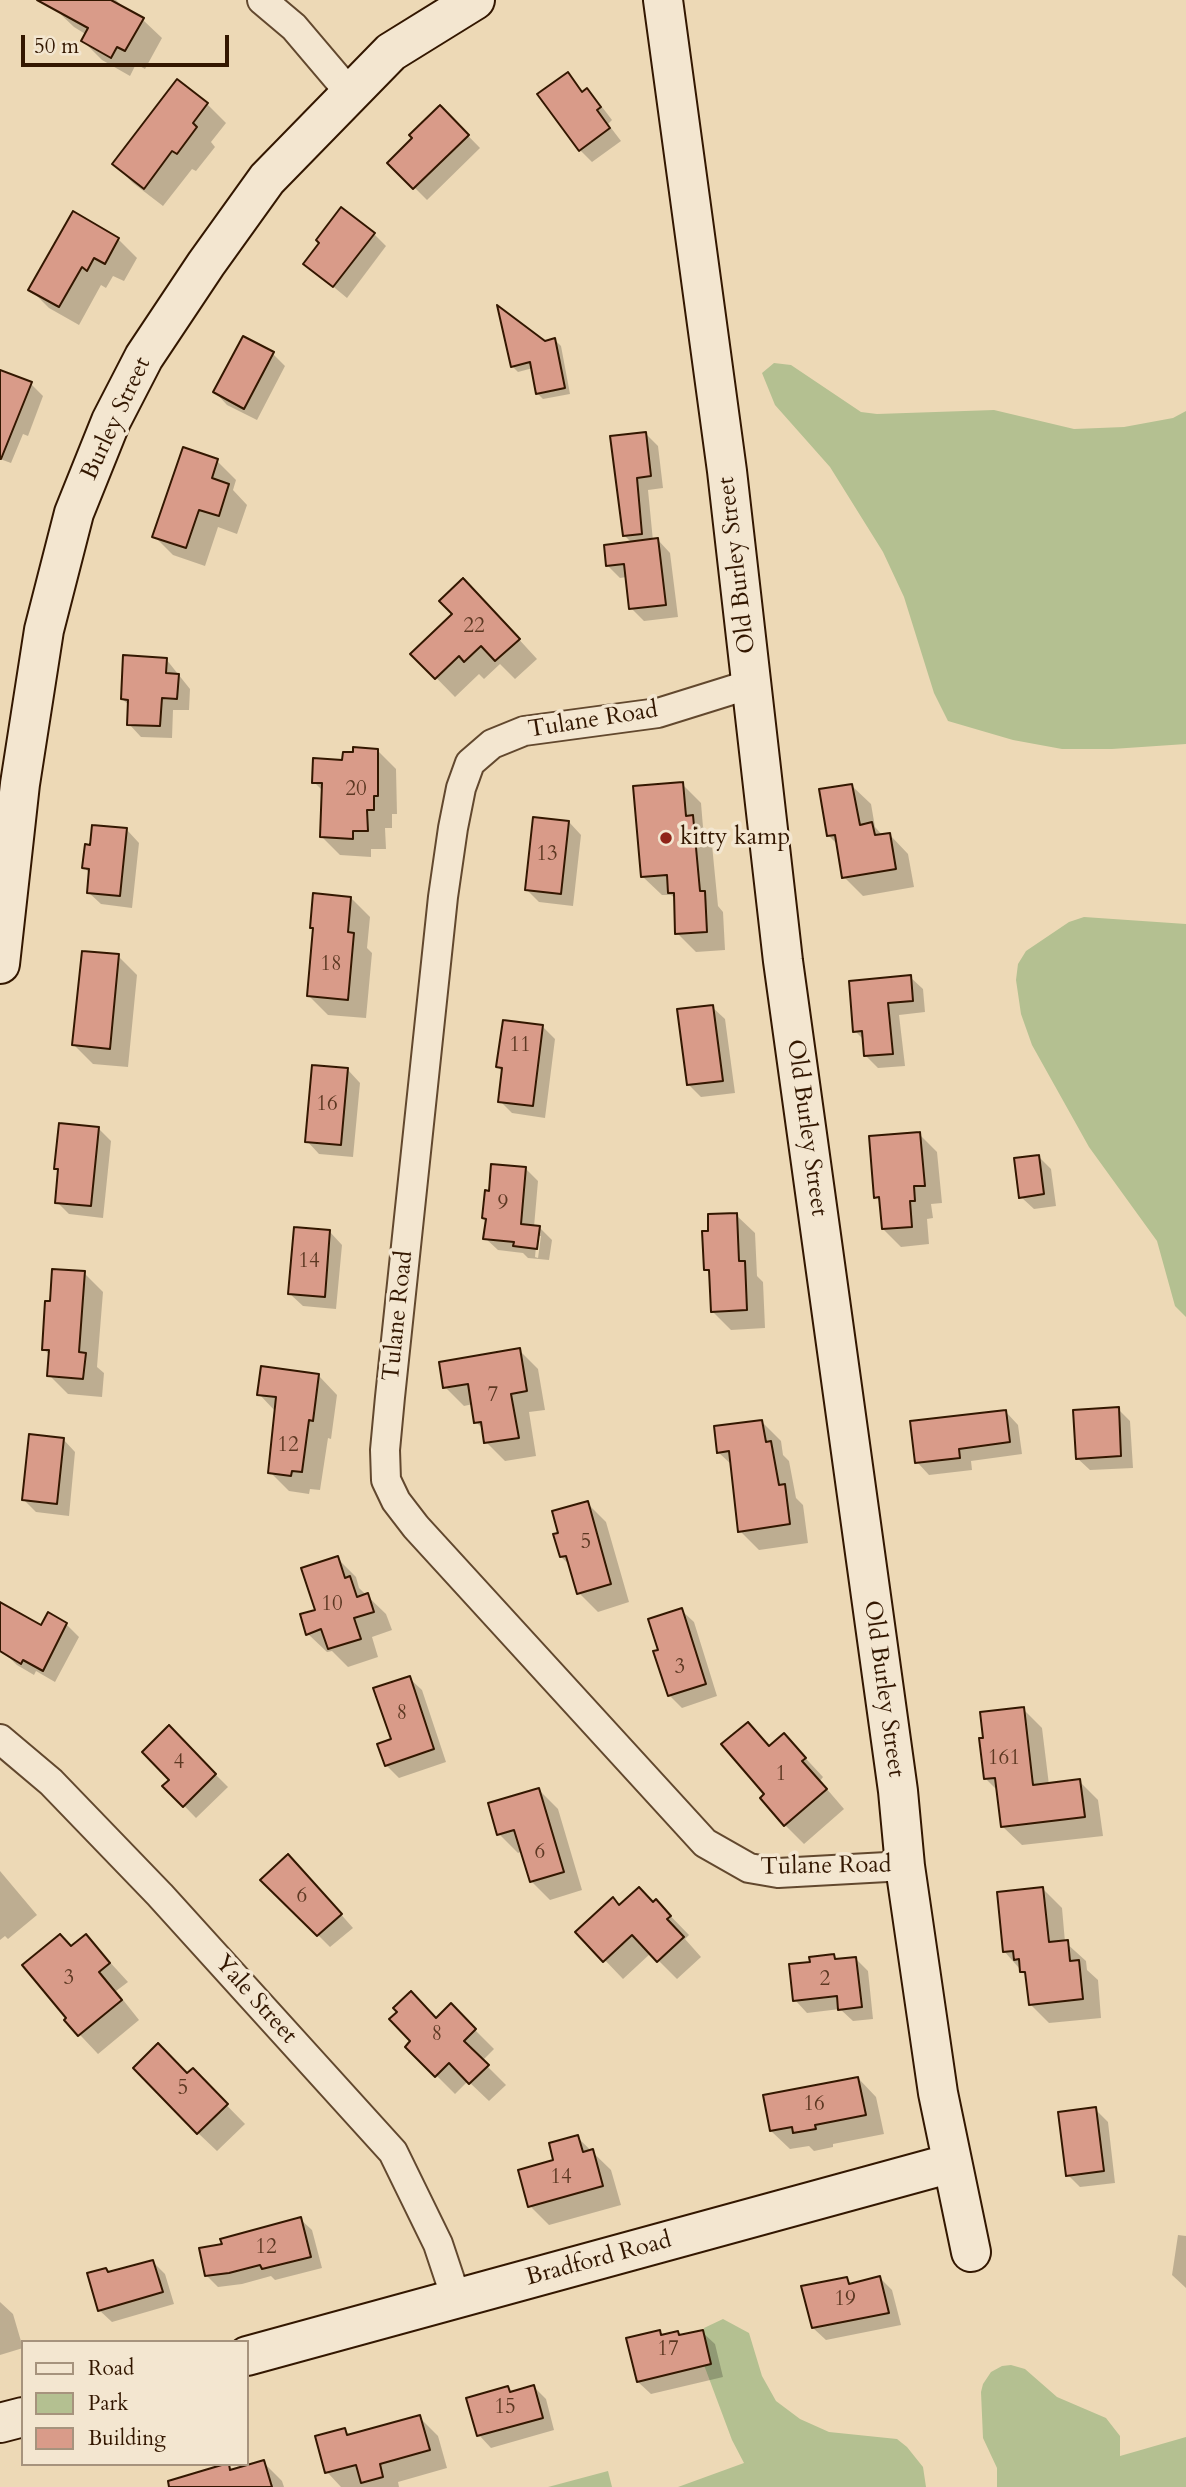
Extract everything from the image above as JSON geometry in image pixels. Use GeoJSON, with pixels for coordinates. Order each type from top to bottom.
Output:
{"type":"FeatureCollection","features":[{"type":"Feature","properties":{"kind":"street"},"geometry":{"type":"LineString","coordinates":[[261,0],[294,27],[350,93]]}},
{"type":"Feature","properties":{"kind":"street","name":"Burley Street"},"geometry":{"type":"LineString","coordinates":[[0,964],[20,784],[44,630],[74,513],[102,444],[144,357],[213,253],[267,179],[391,52],[475,0]]}},
{"type":"Feature","properties":{"kind":"street","name":"Old Burley Street"},"geometry":{"type":"LineString","coordinates":[[663,0],[727,471],[783,961],[898,1791],[905,1866],[938,2093],[971,2252]]}},
{"type":"Feature","properties":{"kind":"street","name":"Tulane Road"},"geometry":{"type":"LineString","coordinates":[[751,684],[658,713],[524,731],[492,744],[470,763],[461,788],[443,897],[385,1450],[386,1480],[416,1527],[705,1843],[749,1868],[778,1873],[905,1866]]}},
{"type":"Feature","properties":{"kind":"street","name":"Yale Street"},"geometry":{"type":"LineString","coordinates":[[0,1739],[51,1782],[151,1886],[393,2152],[438,2244],[456,2298]]}},
{"type":"Feature","properties":{"kind":"street","name":"Bradford Road"},"geometry":{"type":"LineString","coordinates":[[248,2356],[952,2163]]}},
{"type":"Feature","properties":{"kind":"street"},"geometry":{"type":"LineString","coordinates":[[0,2424],[21,2418]]}},
{"type":"Feature","properties":{"kind":"green space"},"geometry":{"type":"Polygon","coordinates":[[[774,363],[791,365],[861,412],[877,414],[994,410],[1074,429],[1124,427],[1173,418],[1186,411],[1186,744],[1062,749],[1013,740],[948,721],[934,693],[904,597],[883,552],[830,467],[775,405],[762,373],[774,363]]]}},
{"type":"Feature","properties":{"kind":"green space"},"geometry":{"type":"Polygon","coordinates":[[[1084,917],[1186,924],[1186,1317],[1175,1306],[1157,1241],[1089,1147],[1032,1045],[1021,1014],[1016,980],[1018,964],[1026,951],[1069,922],[1084,917]]]}},
{"type":"Feature","properties":{"kind":"green space"},"geometry":{"type":"Polygon","coordinates":[[[723,2319],[749,2333],[762,2376],[776,2401],[800,2419],[829,2432],[897,2439],[923,2467],[926,2487],[678,2487],[744,2463],[732,2440],[698,2349],[704,2328],[723,2319]]]}},
{"type":"Feature","properties":{"kind":"green space"},"geometry":{"type":"Polygon","coordinates":[[[1011,2365],[1025,2369],[1057,2397],[1106,2418],[1120,2436],[1120,2456],[1186,2437],[1186,2487],[997,2487],[997,2468],[983,2438],[981,2392],[991,2372],[1011,2365]]]}},
{"type":"Feature","properties":{"kind":"green space"},"geometry":{"type":"Polygon","coordinates":[[[608,2471],[612,2487],[548,2487],[608,2471]]]}},
{"type":"Feature","properties":{"kind":"building"},"geometry":{"type":"Polygon","coordinates":[[[37,0],[111,0],[144,18],[125,51],[117,47],[111,58],[81,41],[88,28],[37,0]]]}},
{"type":"Feature","properties":{"kind":"building"},"geometry":{"type":"Polygon","coordinates":[[[568,72],[582,92],[587,88],[601,107],[597,110],[610,128],[579,151],[537,94],[568,72]]]}},
{"type":"Feature","properties":{"kind":"building"},"geometry":{"type":"Polygon","coordinates":[[[177,79],[208,103],[193,123],[197,127],[177,154],[172,151],[144,189],[112,164],[177,79]]]}},
{"type":"Feature","properties":{"kind":"building"},"geometry":{"type":"Polygon","coordinates":[[[440,105],[469,135],[413,189],[387,163],[412,138],[409,135],[440,105]]]}},
{"type":"Feature","properties":{"kind":"building"},"geometry":{"type":"Polygon","coordinates":[[[341,207],[375,233],[333,287],[303,264],[319,243],[316,240],[341,207]]]}},
{"type":"Feature","properties":{"kind":"building"},"geometry":{"type":"Polygon","coordinates":[[[73,211],[119,238],[105,264],[94,258],[87,271],[82,267],[59,307],[28,290],[73,211]]]}},
{"type":"Feature","properties":{"kind":"building"},"geometry":{"type":"Polygon","coordinates":[[[497,305],[545,341],[555,338],[565,388],[536,394],[530,362],[511,367],[497,305]]]}},
{"type":"Feature","properties":{"kind":"building"},"geometry":{"type":"Polygon","coordinates":[[[243,336],[274,352],[244,409],[213,392],[243,336]]]}},
{"type":"Feature","properties":{"kind":"building"},"geometry":{"type":"Polygon","coordinates":[[[0,370],[32,382],[1,459],[0,459],[0,370]]]}},
{"type":"Feature","properties":{"kind":"building"},"geometry":{"type":"Polygon","coordinates":[[[646,432],[651,476],[637,478],[642,534],[623,536],[610,436],[646,432]]]}},
{"type":"Feature","properties":{"kind":"building"},"geometry":{"type":"Polygon","coordinates":[[[183,447],[218,459],[212,478],[229,484],[219,516],[199,510],[186,548],[152,537],[183,447]]]}},
{"type":"Feature","properties":{"kind":"building"},"geometry":{"type":"Polygon","coordinates":[[[658,538],[666,605],[629,609],[624,564],[606,566],[604,545],[658,538]]]}},
{"type":"Feature","properties":{"kind":"building"},"geometry":{"type":"Polygon","coordinates":[[[463,578],[520,639],[495,661],[481,646],[464,662],[459,656],[435,679],[410,654],[452,614],[439,601],[463,578]]]}},
{"type":"Feature","properties":{"kind":"building"},"geometry":{"type":"Polygon","coordinates":[[[123,655],[167,658],[166,673],[179,674],[177,699],[162,698],[160,726],[127,725],[128,700],[121,699],[123,655]]]}},
{"type":"Feature","properties":{"kind":"building"},"geometry":{"type":"Polygon","coordinates":[[[353,747],[378,749],[378,796],[374,796],[374,810],[367,810],[368,831],[353,831],[353,839],[320,837],[322,783],[312,783],[313,758],[342,760],[343,752],[353,752],[353,747]]]}},
{"type":"Feature","properties":{"kind":"building","name":"kitty kamp"},"geometry":{"type":"Polygon","coordinates":[[[683,782],[686,816],[693,815],[700,891],[705,891],[707,932],[675,934],[674,893],[668,893],[667,875],[641,877],[633,786],[683,782]]]}},
{"type":"Feature","properties":{"kind":"building"},"geometry":{"type":"Polygon","coordinates":[[[852,784],[860,825],[872,822],[875,835],[890,833],[896,869],[842,878],[835,835],[827,836],[819,789],[852,784]]]}},
{"type":"Feature","properties":{"kind":"building"},"geometry":{"type":"Polygon","coordinates":[[[533,817],[569,821],[561,894],[525,890],[533,817]]]}},
{"type":"Feature","properties":{"kind":"building"},"geometry":{"type":"Polygon","coordinates":[[[92,825],[127,828],[120,896],[87,893],[89,869],[82,868],[85,844],[90,845],[92,825]]]}},
{"type":"Feature","properties":{"kind":"building"},"geometry":{"type":"Polygon","coordinates":[[[313,893],[351,897],[348,932],[354,933],[348,1000],[307,996],[313,893]]]}},
{"type":"Feature","properties":{"kind":"building"},"geometry":{"type":"Polygon","coordinates":[[[82,951],[119,954],[110,1049],[72,1045],[82,951]]]}},
{"type":"Feature","properties":{"kind":"building"},"geometry":{"type":"Polygon","coordinates":[[[911,975],[913,1001],[888,1003],[893,1054],[864,1056],[862,1031],[853,1032],[849,981],[911,975]]]}},
{"type":"Feature","properties":{"kind":"building"},"geometry":{"type":"Polygon","coordinates":[[[713,1005],[723,1081],[687,1085],[677,1009],[713,1005]]]}},
{"type":"Feature","properties":{"kind":"building"},"geometry":{"type":"Polygon","coordinates":[[[503,1020],[543,1025],[533,1106],[498,1102],[502,1068],[496,1067],[503,1020]]]}},
{"type":"Feature","properties":{"kind":"building"},"geometry":{"type":"Polygon","coordinates":[[[312,1065],[348,1068],[341,1145],[305,1142],[312,1065]]]}},
{"type":"Feature","properties":{"kind":"building"},"geometry":{"type":"Polygon","coordinates":[[[59,1123],[99,1127],[91,1206],[55,1203],[58,1169],[54,1169],[59,1123]]]}},
{"type":"Feature","properties":{"kind":"building"},"geometry":{"type":"Polygon","coordinates":[[[920,1132],[925,1186],[914,1186],[915,1201],[910,1201],[912,1227],[882,1229],[879,1197],[874,1198],[869,1136],[920,1132]]]}},
{"type":"Feature","properties":{"kind":"building"},"geometry":{"type":"Polygon","coordinates":[[[1039,1155],[1044,1194],[1019,1198],[1014,1158],[1039,1155]]]}},
{"type":"Feature","properties":{"kind":"building"},"geometry":{"type":"Polygon","coordinates":[[[491,1164],[526,1167],[521,1224],[540,1226],[537,1249],[513,1246],[514,1242],[483,1239],[486,1219],[482,1218],[485,1190],[489,1191],[491,1164]]]}},
{"type":"Feature","properties":{"kind":"building"},"geometry":{"type":"Polygon","coordinates":[[[737,1213],[739,1261],[745,1261],[747,1310],[711,1312],[709,1270],[704,1270],[702,1231],[708,1231],[708,1214],[737,1213]]]}},
{"type":"Feature","properties":{"kind":"building"},"geometry":{"type":"Polygon","coordinates":[[[294,1227],[330,1230],[325,1297],[288,1294],[294,1227]]]}},
{"type":"Feature","properties":{"kind":"building"},"geometry":{"type":"Polygon","coordinates":[[[52,1269],[85,1271],[79,1352],[86,1353],[83,1379],[47,1376],[49,1350],[42,1350],[45,1301],[50,1301],[52,1269]]]}},
{"type":"Feature","properties":{"kind":"building"},"geometry":{"type":"Polygon","coordinates":[[[520,1348],[527,1391],[511,1394],[519,1438],[484,1443],[481,1422],[474,1423],[468,1384],[443,1388],[439,1362],[520,1348]]]}},
{"type":"Feature","properties":{"kind":"building"},"geometry":{"type":"Polygon","coordinates":[[[261,1366],[319,1374],[313,1421],[309,1420],[302,1472],[292,1471],[291,1476],[268,1473],[276,1397],[257,1395],[261,1366]]]}},
{"type":"Feature","properties":{"kind":"building"},"geometry":{"type":"Polygon","coordinates":[[[1119,1407],[1121,1456],[1076,1459],[1073,1410],[1119,1407]]]}},
{"type":"Feature","properties":{"kind":"building"},"geometry":{"type":"Polygon","coordinates":[[[1006,1410],[1010,1442],[959,1449],[960,1458],[915,1463],[910,1421],[1006,1410]]]}},
{"type":"Feature","properties":{"kind":"building"},"geometry":{"type":"Polygon","coordinates":[[[762,1420],[766,1442],[771,1441],[779,1485],[785,1484],[790,1524],[738,1532],[729,1451],[717,1453],[714,1426],[762,1420]]]}},
{"type":"Feature","properties":{"kind":"building"},"geometry":{"type":"Polygon","coordinates":[[[29,1434],[64,1438],[57,1504],[22,1500],[29,1434]]]}},
{"type":"Feature","properties":{"kind":"building"},"geometry":{"type":"Polygon","coordinates":[[[588,1501],[611,1584],[577,1594],[566,1556],[560,1557],[553,1534],[558,1533],[552,1511],[588,1501]]]}},
{"type":"Feature","properties":{"kind":"building"},"geometry":{"type":"Polygon","coordinates":[[[338,1556],[345,1578],[350,1576],[357,1597],[368,1593],[374,1612],[354,1618],[361,1639],[328,1649],[321,1629],[306,1635],[300,1614],[315,1610],[301,1568],[338,1556]]]}},
{"type":"Feature","properties":{"kind":"building"},"geometry":{"type":"Polygon","coordinates":[[[0,1602],[41,1625],[48,1612],[67,1623],[43,1671],[23,1660],[21,1664],[0,1651],[0,1602]]]}},
{"type":"Feature","properties":{"kind":"building"},"geometry":{"type":"Polygon","coordinates":[[[682,1608],[706,1684],[668,1696],[653,1651],[658,1650],[648,1619],[682,1608]]]}},
{"type":"Feature","properties":{"kind":"building"},"geometry":{"type":"Polygon","coordinates":[[[410,1676],[434,1749],[385,1766],[377,1744],[391,1739],[373,1688],[410,1676]]]}},
{"type":"Feature","properties":{"kind":"building"},"geometry":{"type":"Polygon","coordinates":[[[1024,1707],[1033,1785],[1080,1779],[1085,1817],[1001,1827],[995,1778],[984,1779],[979,1738],[983,1738],[980,1712],[1024,1707]]]}},
{"type":"Feature","properties":{"kind":"building"},"geometry":{"type":"Polygon","coordinates":[[[748,1722],[769,1746],[784,1733],[806,1758],[802,1761],[827,1789],[784,1826],[760,1798],[764,1794],[721,1744],[748,1722]]]}},
{"type":"Feature","properties":{"kind":"building"},"geometry":{"type":"Polygon","coordinates":[[[169,1725],[216,1774],[183,1807],[162,1786],[169,1780],[142,1752],[169,1725]]]}},
{"type":"Feature","properties":{"kind":"building"},"geometry":{"type":"Polygon","coordinates":[[[539,1788],[564,1872],[530,1882],[514,1830],[497,1835],[488,1803],[539,1788]]]}},
{"type":"Feature","properties":{"kind":"building"},"geometry":{"type":"Polygon","coordinates":[[[288,1854],[342,1914],[317,1936],[260,1880],[288,1854]]]}},
{"type":"Feature","properties":{"kind":"building"},"geometry":{"type":"Polygon","coordinates":[[[639,1887],[653,1902],[656,1899],[671,1916],[667,1919],[684,1937],[657,1962],[632,1935],[603,1962],[575,1932],[613,1897],[619,1905],[639,1887]]]}},
{"type":"Feature","properties":{"kind":"building"},"geometry":{"type":"Polygon","coordinates":[[[1043,1887],[1049,1942],[1068,1940],[1070,1961],[1079,1960],[1083,1999],[1029,2005],[1025,1972],[1020,1972],[1019,1959],[1014,1960],[1013,1951],[1003,1952],[997,1892],[1043,1887]]]}},
{"type":"Feature","properties":{"kind":"building"},"geometry":{"type":"Polygon","coordinates":[[[60,1934],[71,1946],[86,1934],[110,1963],[99,1972],[122,2000],[78,2036],[22,1965],[60,1934]]]}},
{"type":"Feature","properties":{"kind":"building"},"geometry":{"type":"Polygon","coordinates":[[[834,1954],[835,1959],[856,1957],[862,2007],[838,2010],[837,1996],[793,2001],[789,1964],[810,1962],[809,1957],[834,1954]]]}},
{"type":"Feature","properties":{"kind":"building"},"geometry":{"type":"Polygon","coordinates":[[[411,1991],[436,2018],[451,2003],[476,2029],[464,2041],[489,2065],[469,2084],[449,2063],[435,2077],[405,2047],[410,2041],[389,2019],[397,2012],[393,2008],[411,1991]]]}},
{"type":"Feature","properties":{"kind":"building"},"geometry":{"type":"Polygon","coordinates":[[[158,2043],[187,2073],[193,2068],[228,2104],[197,2134],[133,2068],[158,2043]]]}},
{"type":"Feature","properties":{"kind":"building"},"geometry":{"type":"Polygon","coordinates":[[[858,2077],[866,2115],[815,2125],[816,2129],[793,2133],[792,2127],[770,2131],[763,2095],[858,2077]]]}},
{"type":"Feature","properties":{"kind":"building"},"geometry":{"type":"Polygon","coordinates":[[[1096,2107],[1104,2171],[1066,2176],[1058,2112],[1096,2107]]]}},
{"type":"Feature","properties":{"kind":"building"},"geometry":{"type":"Polygon","coordinates":[[[578,2135],[583,2152],[593,2149],[603,2186],[528,2207],[518,2170],[553,2160],[549,2143],[578,2135]]]}},
{"type":"Feature","properties":{"kind":"building"},"geometry":{"type":"Polygon","coordinates":[[[301,2217],[311,2257],[262,2269],[260,2265],[205,2276],[199,2248],[222,2244],[220,2239],[301,2217]]]}},
{"type":"Feature","properties":{"kind":"building"},"geometry":{"type":"Polygon","coordinates":[[[153,2260],[163,2292],[98,2311],[87,2273],[106,2268],[108,2272],[153,2260]]]}},
{"type":"Feature","properties":{"kind":"building"},"geometry":{"type":"Polygon","coordinates":[[[880,2276],[889,2313],[812,2328],[801,2286],[847,2277],[849,2284],[880,2276]]]}},
{"type":"Feature","properties":{"kind":"building"},"geometry":{"type":"Polygon","coordinates":[[[660,2330],[661,2335],[678,2331],[679,2335],[703,2330],[711,2364],[637,2382],[626,2338],[660,2330]]]}},
{"type":"Feature","properties":{"kind":"building"},"geometry":{"type":"Polygon","coordinates":[[[534,2385],[543,2418],[477,2436],[466,2398],[508,2386],[510,2392],[534,2385]]]}},
{"type":"Feature","properties":{"kind":"building"},"geometry":{"type":"Polygon","coordinates":[[[420,2415],[430,2450],[380,2464],[383,2477],[361,2483],[356,2465],[325,2473],[315,2436],[345,2428],[347,2435],[420,2415]]]}},
{"type":"Feature","properties":{"kind":"building"},"geometry":{"type":"Polygon","coordinates":[[[264,2460],[272,2487],[169,2487],[168,2481],[218,2466],[229,2466],[230,2470],[264,2460]]]}},
{"type":"Feature","properties":{"kind":"place","name":"kitty kamp"},"geometry":{"type":"Point","coordinates":[666,838]}}]}
